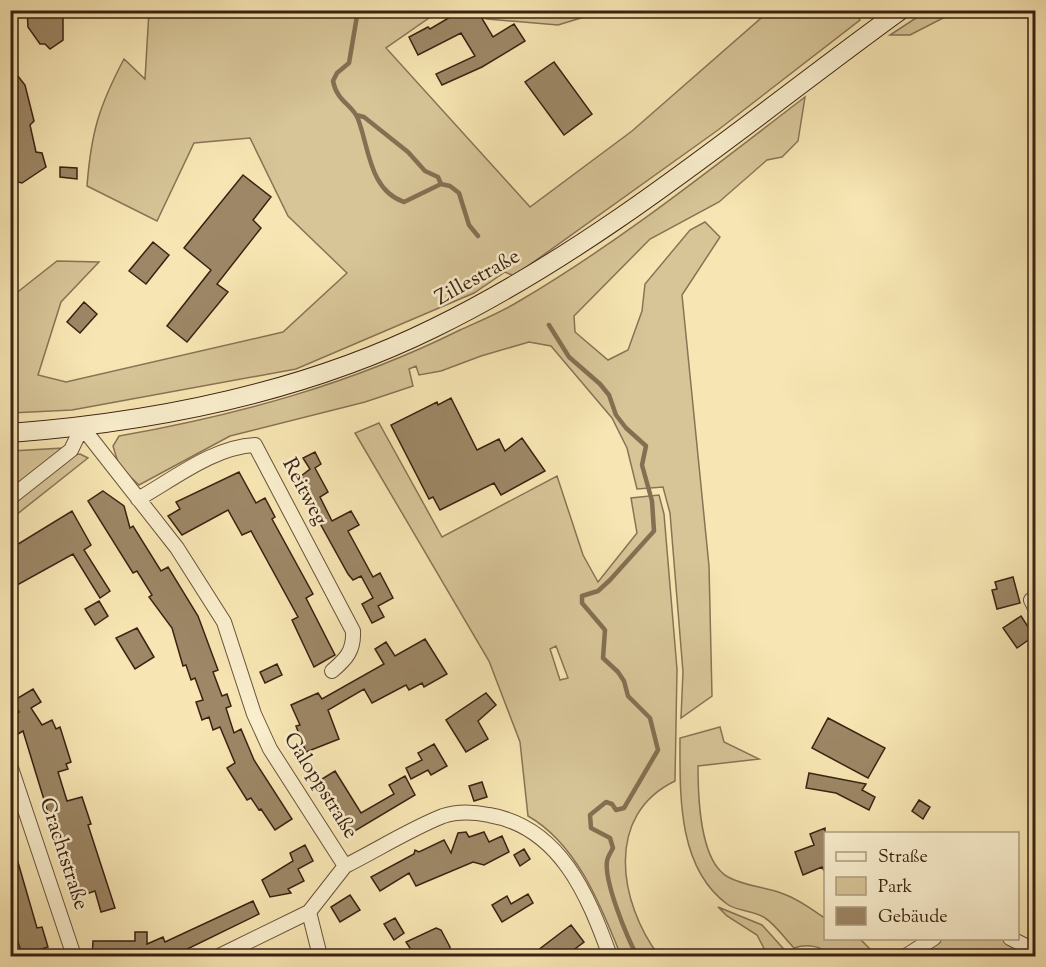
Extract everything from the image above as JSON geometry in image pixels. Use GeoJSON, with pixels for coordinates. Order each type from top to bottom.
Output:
{"type":"FeatureCollection","features":[{"type":"Feature","properties":{"kind":"main road","name":"Zillestraße"},"geometry":{"type":"LineString","coordinates":[[10,433],[82,427],[176,413],[247,397],[368,357],[434,328],[511,287],[615,221],[901,10]]}},
{"type":"Feature","properties":{"kind":"street"},"geometry":{"type":"LineString","coordinates":[[10,498],[71,450],[82,427]]}},
{"type":"Feature","properties":{"kind":"street","name":"Galoppstraße"},"geometry":{"type":"LineString","coordinates":[[82,427],[177,548],[224,622],[254,714],[270,749],[345,866],[444,816],[471,812],[498,816],[530,828],[552,846],[568,868],[586,900],[610,957]]}},
{"type":"Feature","properties":{"kind":"street","name":"Reitweg"},"geometry":{"type":"LineString","coordinates":[[138,499],[221,453],[238,446],[255,445],[353,632],[354,646],[347,658],[332,671]]}},
{"type":"Feature","properties":{"kind":"street","name":"Crachtstraße"},"geometry":{"type":"LineString","coordinates":[[10,765],[74,957]]}},
{"type":"Feature","properties":{"kind":"street"},"geometry":{"type":"LineString","coordinates":[[219,957],[309,912],[345,866]]}},
{"type":"Feature","properties":{"kind":"street"},"geometry":{"type":"LineString","coordinates":[[309,912],[320,957]]}},
{"type":"Feature","properties":{"kind":"street"},"geometry":{"type":"LineString","coordinates":[[906,957],[932,940]]}},
{"type":"Feature","properties":{"kind":"street"},"geometry":{"type":"LineString","coordinates":[[1012,940],[1035,951]]}},
{"type":"Feature","properties":{"kind":"green space"},"geometry":{"type":"Polygon","coordinates":[[[928,10],[957,11],[910,35],[890,35],[928,10]]]}},
{"type":"Feature","properties":{"kind":"green space"},"geometry":{"type":"Polygon","coordinates":[[[149,11],[439,11],[386,48],[530,207],[632,131],[769,11],[855,11],[860,20],[718,130],[514,276],[505,272],[474,293],[296,369],[72,410],[11,413],[10,298],[57,261],[99,262],[61,302],[38,375],[66,382],[283,332],[347,273],[288,216],[250,138],[194,143],[157,221],[87,186],[91,150],[102,106],[124,59],[145,79],[149,11]]]}},
{"type":"Feature","properties":{"kind":"green space"},"geometry":{"type":"Polygon","coordinates":[[[456,11],[604,11],[558,25],[487,19],[456,11]]]}},
{"type":"Feature","properties":{"kind":"green space"},"geometry":{"type":"Polygon","coordinates":[[[805,97],[798,141],[782,157],[767,160],[719,202],[650,239],[574,316],[575,332],[608,360],[628,350],[642,311],[645,284],[690,230],[705,222],[720,237],[682,295],[709,566],[712,696],[681,718],[683,672],[670,513],[663,487],[637,489],[627,448],[612,418],[551,346],[529,342],[441,371],[419,375],[416,366],[409,369],[413,386],[365,402],[230,436],[139,485],[119,466],[113,446],[119,436],[207,418],[336,382],[419,349],[506,308],[630,229],[805,97]]]}},
{"type":"Feature","properties":{"kind":"green space"},"geometry":{"type":"Polygon","coordinates":[[[379,423],[442,537],[557,476],[583,555],[598,582],[637,533],[631,498],[659,495],[664,514],[677,669],[675,781],[652,796],[637,815],[628,837],[625,861],[628,886],[635,911],[645,935],[659,956],[621,956],[596,897],[574,859],[545,828],[528,816],[520,742],[489,661],[355,433],[379,423]],[[556,646],[550,649],[560,680],[568,678],[556,646]]]}},
{"type":"Feature","properties":{"kind":"green space"},"geometry":{"type":"Polygon","coordinates":[[[65,448],[11,492],[11,451],[65,448]]]}},
{"type":"Feature","properties":{"kind":"green space"},"geometry":{"type":"Polygon","coordinates":[[[80,454],[88,458],[11,519],[11,503],[73,455],[80,454]]]}},
{"type":"Feature","properties":{"kind":"green space"},"geometry":{"type":"Polygon","coordinates":[[[720,727],[724,742],[759,759],[698,766],[702,826],[711,857],[718,869],[734,880],[787,895],[824,917],[824,940],[861,940],[877,956],[830,956],[827,952],[814,946],[794,948],[765,918],[731,907],[711,888],[690,850],[685,828],[680,782],[680,738],[720,727]]]}},
{"type":"Feature","properties":{"kind":"green space"},"geometry":{"type":"Polygon","coordinates":[[[718,907],[762,925],[790,956],[768,956],[757,935],[727,916],[718,907]]]}},
{"type":"Feature","properties":{"kind":"green space"},"geometry":{"type":"Polygon","coordinates":[[[931,940],[1011,940],[1035,956],[906,956],[931,940]]]}},
{"type":"Feature","properties":{"kind":"building"},"geometry":{"type":"Polygon","coordinates":[[[27,10],[63,10],[63,40],[50,49],[45,44],[40,44],[28,27],[27,10]]]}},
{"type":"Feature","properties":{"kind":"building"},"geometry":{"type":"Polygon","coordinates":[[[462,10],[477,10],[493,37],[514,24],[525,41],[482,67],[442,85],[436,74],[475,56],[461,33],[418,55],[409,37],[428,27],[430,29],[462,10]]]}},
{"type":"Feature","properties":{"kind":"building"},"geometry":{"type":"Polygon","coordinates":[[[554,62],[592,114],[564,135],[525,82],[554,62]]]}},
{"type":"Feature","properties":{"kind":"building"},"geometry":{"type":"Polygon","coordinates":[[[10,66],[25,85],[34,121],[30,125],[36,152],[42,153],[46,167],[22,183],[10,180],[10,66]]]}},
{"type":"Feature","properties":{"kind":"building"},"geometry":{"type":"Polygon","coordinates":[[[60,167],[77,168],[77,179],[60,177],[60,167]]]}},
{"type":"Feature","properties":{"kind":"building"},"geometry":{"type":"Polygon","coordinates":[[[243,175],[271,197],[253,220],[261,228],[217,284],[228,292],[187,342],[167,326],[211,270],[184,248],[243,175]]]}},
{"type":"Feature","properties":{"kind":"building"},"geometry":{"type":"Polygon","coordinates":[[[153,242],[169,255],[146,284],[129,271],[153,242]]]}},
{"type":"Feature","properties":{"kind":"building"},"geometry":{"type":"Polygon","coordinates":[[[84,302],[97,314],[80,333],[67,322],[84,302]]]}},
{"type":"Feature","properties":{"kind":"building"},"geometry":{"type":"Polygon","coordinates":[[[451,398],[477,450],[499,439],[505,451],[522,438],[545,471],[501,495],[494,483],[440,510],[433,497],[429,499],[391,425],[437,402],[438,405],[451,398]]]}},
{"type":"Feature","properties":{"kind":"building"},"geometry":{"type":"Polygon","coordinates":[[[315,452],[321,464],[315,468],[328,492],[320,497],[332,521],[351,511],[359,525],[348,531],[373,577],[380,573],[393,598],[378,606],[384,617],[372,623],[362,604],[373,598],[361,576],[353,580],[348,574],[296,480],[310,469],[303,458],[315,452]]]}},
{"type":"Feature","properties":{"kind":"building"},"geometry":{"type":"Polygon","coordinates":[[[239,472],[256,503],[265,498],[275,517],[272,519],[313,594],[306,598],[335,655],[314,667],[292,620],[298,617],[251,531],[242,535],[228,510],[182,535],[168,516],[180,509],[176,502],[239,472]]]}},
{"type":"Feature","properties":{"kind":"building"},"geometry":{"type":"Polygon","coordinates":[[[103,491],[124,506],[130,528],[133,526],[161,571],[168,567],[198,616],[218,670],[213,672],[222,696],[227,694],[231,706],[226,708],[234,733],[241,729],[254,760],[292,819],[275,830],[251,798],[247,800],[227,768],[235,763],[220,727],[213,730],[209,717],[202,720],[196,702],[203,700],[195,678],[191,680],[186,665],[183,666],[172,628],[149,597],[152,595],[137,571],[133,573],[88,501],[103,491]]]}},
{"type":"Feature","properties":{"kind":"building"},"geometry":{"type":"Polygon","coordinates":[[[72,511],[91,545],[84,550],[110,591],[100,598],[73,554],[10,589],[10,549],[72,511]]]}},
{"type":"Feature","properties":{"kind":"building"},"geometry":{"type":"Polygon","coordinates":[[[1013,577],[1020,603],[997,609],[992,590],[997,589],[995,582],[1013,577]]]}},
{"type":"Feature","properties":{"kind":"building"},"geometry":{"type":"Polygon","coordinates":[[[99,601],[108,616],[95,625],[85,609],[99,601]]]}},
{"type":"Feature","properties":{"kind":"building"},"geometry":{"type":"Polygon","coordinates":[[[1021,616],[1034,636],[1017,648],[1003,628],[1021,616]]]}},
{"type":"Feature","properties":{"kind":"building"},"geometry":{"type":"Polygon","coordinates":[[[137,628],[154,657],[135,669],[116,638],[137,628]]]}},
{"type":"Feature","properties":{"kind":"building"},"geometry":{"type":"Polygon","coordinates":[[[425,639],[447,674],[424,687],[422,683],[409,690],[406,685],[372,703],[364,689],[328,710],[339,739],[306,752],[296,726],[300,725],[291,705],[318,693],[322,699],[384,664],[375,649],[386,642],[395,656],[425,639]]]}},
{"type":"Feature","properties":{"kind":"building"},"geometry":{"type":"Polygon","coordinates":[[[277,664],[282,675],[265,683],[260,672],[277,664]]]}},
{"type":"Feature","properties":{"kind":"building"},"geometry":{"type":"Polygon","coordinates":[[[33,689],[41,702],[31,708],[42,725],[52,720],[56,729],[60,727],[71,762],[66,764],[68,769],[58,772],[67,801],[82,797],[91,824],[88,825],[115,908],[101,912],[95,891],[74,898],[23,731],[18,734],[10,722],[10,717],[19,712],[13,701],[33,689]]]}},
{"type":"Feature","properties":{"kind":"building"},"geometry":{"type":"Polygon","coordinates":[[[486,693],[496,705],[478,721],[488,739],[466,752],[446,720],[486,693]]]}},
{"type":"Feature","properties":{"kind":"building"},"geometry":{"type":"Polygon","coordinates":[[[828,718],[885,748],[868,778],[812,748],[828,718]]]}},
{"type":"Feature","properties":{"kind":"building"},"geometry":{"type":"Polygon","coordinates":[[[434,744],[447,766],[431,775],[428,770],[411,779],[406,768],[422,760],[418,753],[434,744]]]}},
{"type":"Feature","properties":{"kind":"building"},"geometry":{"type":"Polygon","coordinates":[[[335,771],[361,813],[394,794],[389,785],[405,776],[415,795],[348,835],[317,782],[335,771]]]}},
{"type":"Feature","properties":{"kind":"building"},"geometry":{"type":"Polygon","coordinates":[[[809,773],[866,784],[862,790],[875,797],[869,810],[836,793],[806,788],[809,773]]]}},
{"type":"Feature","properties":{"kind":"building"},"geometry":{"type":"Polygon","coordinates":[[[482,782],[487,797],[474,801],[469,786],[482,782]]]}},
{"type":"Feature","properties":{"kind":"building"},"geometry":{"type":"Polygon","coordinates":[[[919,800],[930,807],[923,819],[912,811],[919,800]]]}},
{"type":"Feature","properties":{"kind":"building"},"geometry":{"type":"Polygon","coordinates":[[[825,828],[824,870],[822,867],[803,875],[795,852],[814,845],[810,834],[825,828]]]}},
{"type":"Feature","properties":{"kind":"building"},"geometry":{"type":"Polygon","coordinates":[[[466,832],[469,837],[484,832],[489,842],[502,836],[509,852],[484,865],[473,862],[416,886],[409,873],[380,891],[371,877],[414,854],[415,850],[419,852],[444,840],[451,853],[458,833],[466,832]]]}},
{"type":"Feature","properties":{"kind":"building"},"geometry":{"type":"Polygon","coordinates":[[[10,845],[13,845],[37,928],[42,927],[48,947],[22,955],[16,935],[10,936],[10,845]]]}},
{"type":"Feature","properties":{"kind":"building"},"geometry":{"type":"Polygon","coordinates":[[[305,845],[313,861],[298,869],[304,881],[288,889],[291,893],[270,897],[262,880],[293,861],[290,853],[305,845]]]}},
{"type":"Feature","properties":{"kind":"building"},"geometry":{"type":"Polygon","coordinates":[[[524,849],[530,859],[520,866],[514,855],[524,849]]]}},
{"type":"Feature","properties":{"kind":"building"},"geometry":{"type":"Polygon","coordinates":[[[528,894],[533,903],[502,922],[492,905],[507,896],[511,904],[528,894]]]}},
{"type":"Feature","properties":{"kind":"building"},"geometry":{"type":"Polygon","coordinates":[[[350,895],[360,910],[340,922],[331,907],[350,895]]]}},
{"type":"Feature","properties":{"kind":"building"},"geometry":{"type":"Polygon","coordinates":[[[253,901],[259,914],[171,957],[92,957],[93,941],[135,941],[135,932],[147,932],[147,944],[163,937],[165,942],[253,901]]]}},
{"type":"Feature","properties":{"kind":"building"},"geometry":{"type":"Polygon","coordinates":[[[395,918],[404,933],[394,940],[384,924],[395,918]]]}},
{"type":"Feature","properties":{"kind":"building"},"geometry":{"type":"Polygon","coordinates":[[[571,925],[584,942],[564,957],[529,957],[571,925]]]}},
{"type":"Feature","properties":{"kind":"building"},"geometry":{"type":"Polygon","coordinates":[[[436,928],[441,930],[450,947],[449,952],[434,956],[431,952],[423,957],[414,957],[408,953],[410,948],[406,942],[436,928]]]}},
{"type":"Feature","properties":{"kind":"waterway"},"geometry":{"type":"LineString","coordinates":[[358,10],[349,63],[337,73],[333,81],[341,99],[356,114],[377,178],[392,196],[404,202],[441,184],[450,186],[459,193],[469,225],[478,236]]}},
{"type":"Feature","properties":{"kind":"waterway"},"geometry":{"type":"LineString","coordinates":[[356,115],[364,117],[408,152],[425,171],[438,177],[441,184]]}},
{"type":"Feature","properties":{"kind":"waterway"},"geometry":{"type":"LineString","coordinates":[[549,325],[569,357],[600,384],[609,395],[616,415],[626,428],[646,446],[642,465],[652,501],[654,531],[598,591],[582,596],[582,603],[605,630],[603,658],[624,681],[628,696],[650,718],[658,750],[624,808],[616,810],[612,804],[606,802],[590,815],[591,828],[610,838],[613,848],[607,861],[609,882],[622,923],[637,956]]}}]}
